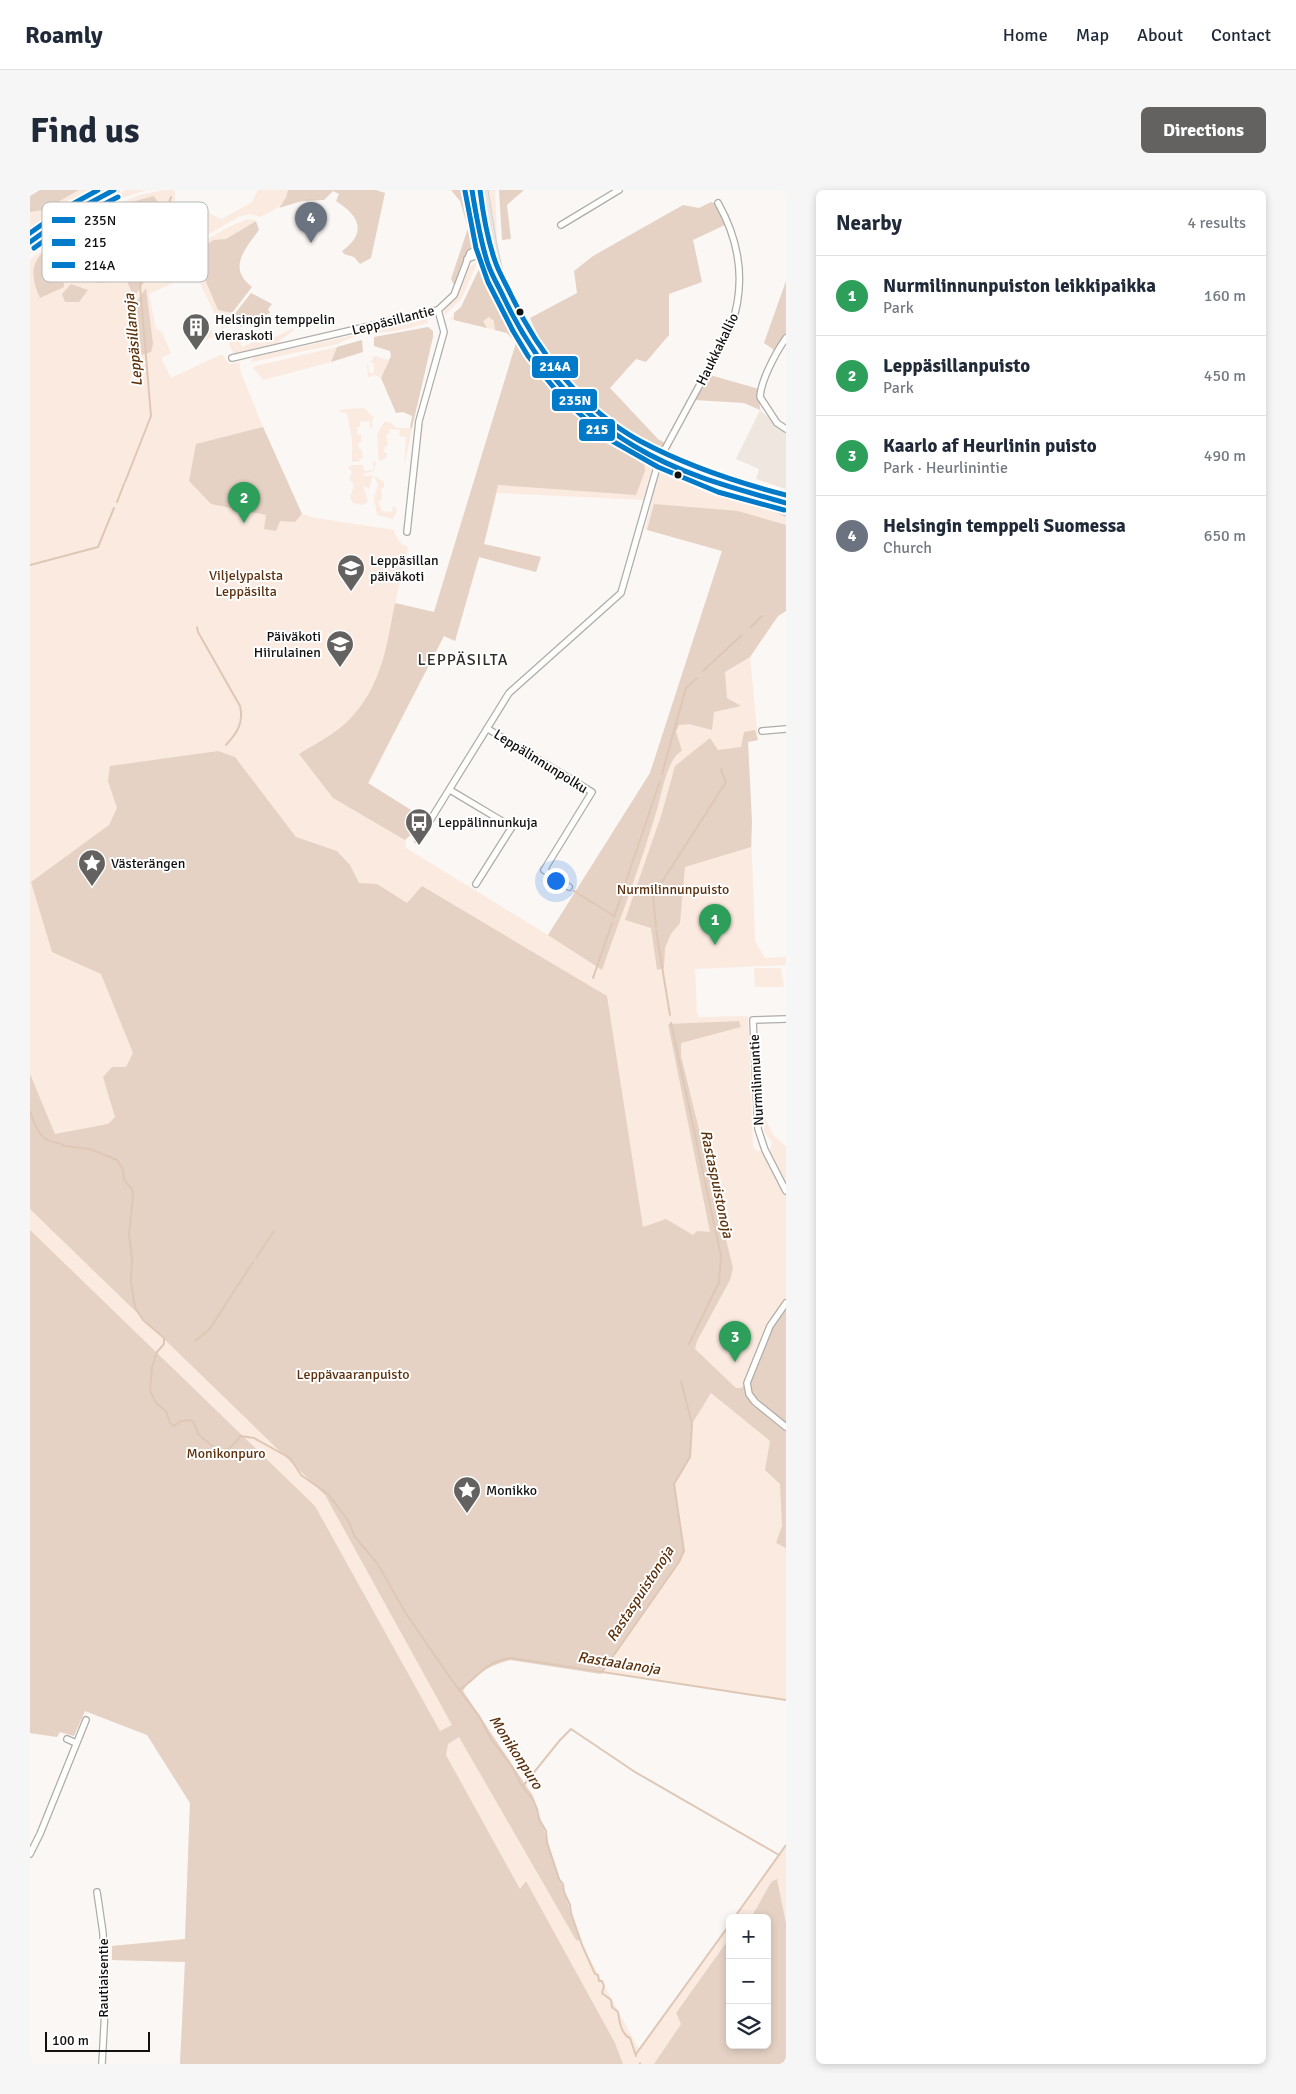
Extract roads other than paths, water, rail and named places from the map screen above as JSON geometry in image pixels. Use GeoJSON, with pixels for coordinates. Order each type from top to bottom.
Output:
{"type":"FeatureCollection","features":[{"type":"Feature","properties":{"kind":"main road"},"geometry":{"type":"LineString","coordinates":[[92,202],[114,190]]}},
{"type":"Feature","properties":{"kind":"main road"},"geometry":{"type":"LineString","coordinates":[[472,190],[487,248],[505,298],[533,351],[569,396],[602,426],[659,460],[757,496],[786,511]]}},
{"type":"Feature","properties":{"kind":"main road"},"geometry":{"type":"LineString","coordinates":[[483,190],[487,248]]}},
{"type":"Feature","properties":{"kind":"main road"},"geometry":{"type":"LineString","coordinates":[[30,238],[42,232]]}},
{"type":"Feature","properties":{"kind":"main road"},"geometry":{"type":"LineString","coordinates":[[30,242],[42,232]]}},
{"type":"Feature","properties":{"kind":"main road"},"geometry":{"type":"LineString","coordinates":[[757,496],[786,502]]}},
{"type":"Feature","properties":{"kind":"street"},"geometry":{"type":"LineString","coordinates":[[561,224],[619,190]]}},
{"type":"Feature","properties":{"kind":"street","name":"Haukkakallio"},"geometry":{"type":"LineString","coordinates":[[418,840],[512,690],[621,593],[659,460],[720,348],[736,312],[740,280],[738,260],[733,233],[718,203]]}},
{"type":"Feature","properties":{"kind":"street","name":"Leppäsillantie"},"geometry":{"type":"LineString","coordinates":[[232,358],[438,310],[454,295],[467,259],[474,250],[487,248]]}},
{"type":"Feature","properties":{"kind":"street"},"geometry":{"type":"LineString","coordinates":[[407,532],[419,421],[444,332],[438,310]]}},
{"type":"Feature","properties":{"kind":"street"},"geometry":{"type":"LineString","coordinates":[[786,338],[776,354],[760,398],[777,423],[786,429]]}},
{"type":"Feature","properties":{"kind":"street","name":"Leppälinnunpolku"},"geometry":{"type":"LineString","coordinates":[[488,729],[592,792],[544,870],[569,887]]}},
{"type":"Feature","properties":{"kind":"street"},"geometry":{"type":"LineString","coordinates":[[762,731],[786,729]]}},
{"type":"Feature","properties":{"kind":"street"},"geometry":{"type":"LineString","coordinates":[[450,790],[512,827],[476,884]]}},
{"type":"Feature","properties":{"kind":"street","name":"Nurmilinnuntie"},"geometry":{"type":"LineString","coordinates":[[786,1019],[753,1020],[758,1129],[762,1142],[786,1191]]}},
{"type":"Feature","properties":{"kind":"street"},"geometry":{"type":"LineString","coordinates":[[786,1303],[770,1326],[747,1383],[749,1394],[755,1402],[786,1427]]}},
{"type":"Feature","properties":{"kind":"street"},"geometry":{"type":"LineString","coordinates":[[30,1854],[40,1834],[86,1720]]}},
{"type":"Feature","properties":{"kind":"street"},"geometry":{"type":"LineString","coordinates":[[67,1739],[76,1743]]}},
{"type":"Feature","properties":{"kind":"street","name":"Rautiaisentie"},"geometry":{"type":"LineString","coordinates":[[97,1892],[104,1933],[105,2009],[102,2064]]}},
{"type":"Feature","properties":{"kind":"waterway","name":"Leppäsillanoja"},"geometry":{"type":"LineString","coordinates":[[169,202],[171,197]]}},
{"type":"Feature","properties":{"kind":"waterway","name":"Leppäsillanoja"},"geometry":{"type":"LineString","coordinates":[[125,482],[151,416],[140,286],[141,282]]}},
{"type":"Feature","properties":{"kind":"waterway","name":"Leppäsillanoja"},"geometry":{"type":"LineString","coordinates":[[117,502],[124,484]]}},
{"type":"Feature","properties":{"kind":"waterway","name":"Leppäsillanoja"},"geometry":{"type":"LineString","coordinates":[[30,565],[98,547],[114,508]]}},
{"type":"Feature","properties":{"kind":"waterway"},"geometry":{"type":"LineString","coordinates":[[751,627],[762,616]]}},
{"type":"Feature","properties":{"kind":"waterway"},"geometry":{"type":"LineString","coordinates":[[197,627],[198,632],[240,706],[241,718],[239,727],[226,745]]}},
{"type":"Feature","properties":{"kind":"waterway"},"geometry":{"type":"LineString","coordinates":[[703,671],[742,635]]}},
{"type":"Feature","properties":{"kind":"waterway"},"geometry":{"type":"LineString","coordinates":[[662,774],[686,688],[697,678]]}},
{"type":"Feature","properties":{"kind":"waterway","name":"Rastaspuistonoja"},"geometry":{"type":"LineString","coordinates":[[656,927],[653,896],[726,782],[722,769]]}},
{"type":"Feature","properties":{"kind":"waterway"},"geometry":{"type":"LineString","coordinates":[[614,917],[660,781]]}},
{"type":"Feature","properties":{"kind":"waterway"},"geometry":{"type":"LineString","coordinates":[[574,891],[614,916]]}},
{"type":"Feature","properties":{"kind":"waterway"},"geometry":{"type":"LineString","coordinates":[[593,978],[612,923]]}},
{"type":"Feature","properties":{"kind":"waterway","name":"Rastaspuistonoja"},"geometry":{"type":"LineString","coordinates":[[656,930],[670,1015]]}},
{"type":"Feature","properties":{"kind":"waterway","name":"Rastaspuistonoja"},"geometry":{"type":"LineString","coordinates":[[671,1023],[721,1256],[719,1282],[689,1344]]}},
{"type":"Feature","properties":{"kind":"waterway","name":"Monikonpuro"},"geometry":{"type":"LineString","coordinates":[[30,1112],[40,1134],[48,1140],[64,1146],[90,1149],[117,1160],[123,1169],[124,1180],[132,1189],[133,1197],[129,1235],[132,1258],[131,1282],[134,1302],[143,1320],[164,1338],[164,1344],[157,1352],[152,1367],[150,1391],[156,1403],[166,1411],[170,1423],[174,1426],[181,1421],[191,1420],[198,1434],[218,1451],[230,1448],[241,1436],[254,1438],[290,1458],[301,1475],[328,1494],[348,1520],[355,1537],[377,1563],[405,1612],[479,1716],[491,1739],[511,1765],[537,1809],[539,1819],[546,1831],[547,1843],[559,1879],[563,1884],[582,1945],[595,1974],[598,1975],[599,1981],[602,1981],[604,1986],[602,1993],[611,2000],[612,2007],[618,2012],[621,2027],[630,2038],[636,2056]]}},
{"type":"Feature","properties":{"kind":"waterway"},"geometry":{"type":"LineString","coordinates":[[256,1258],[274,1231]]}},
{"type":"Feature","properties":{"kind":"waterway"},"geometry":{"type":"LineString","coordinates":[[195,1341],[209,1330],[253,1262]]}},
{"type":"Feature","properties":{"kind":"waterway","name":"Rastaspuistonoja"},"geometry":{"type":"LineString","coordinates":[[602,1672],[679,1562],[684,1551],[674,1484],[690,1457],[692,1424],[681,1381]]}},
{"type":"Feature","properties":{"kind":"waterway","name":"Rastaalanoja"},"geometry":{"type":"LineString","coordinates":[[459,1690],[488,1666],[511,1658],[786,1700]]}},
{"type":"Feature","properties":{"kind":"waterway"},"geometry":{"type":"LineString","coordinates":[[523,1786],[571,1729],[635,1772],[779,1855]]}},
{"type":"Feature","properties":{"kind":"waterway"},"geometry":{"type":"LineString","coordinates":[[737,1914],[786,1845]]}},
{"type":"Feature","properties":{"kind":"waterway"},"geometry":{"type":"LineString","coordinates":[[636,2054],[726,1930]]}},
{"type":"Feature","properties":{"kind":"place","name":"Helsingin temppeli Suomessa"},"geometry":{"type":"Point","coordinates":[311,243]}},
{"type":"Feature","properties":{"kind":"place","name":"Helsingin temppelin vieraskoti"},"geometry":{"type":"Point","coordinates":[196,351]}},
{"type":"Feature","properties":{"kind":"place","name":"Leppäsillanpuisto"},"geometry":{"type":"Point","coordinates":[244,523]}},
{"type":"Feature","properties":{"kind":"place","name":"Leppäsillan päiväkoti"},"geometry":{"type":"Point","coordinates":[351,592]}},
{"type":"Feature","properties":{"kind":"place","name":"Päiväkoti Hiirulainen"},"geometry":{"type":"Point","coordinates":[340,668]}},
{"type":"Feature","properties":{"kind":"place","name":"Leppälinnunkuja"},"geometry":{"type":"Point","coordinates":[419,846]}},
{"type":"Feature","properties":{"kind":"place","name":"Västerängen"},"geometry":{"type":"Point","coordinates":[92,887]}},
{"type":"Feature","properties":{"kind":"place","name":"Nurmilinnunpuiston leikkipaikka"},"geometry":{"type":"Point","coordinates":[715,945]}},
{"type":"Feature","properties":{"kind":"place","name":"Kaarlo af Heurlinin puisto"},"geometry":{"type":"Point","coordinates":[735,1362]}},
{"type":"Feature","properties":{"kind":"place","name":"Monikko"},"geometry":{"type":"Point","coordinates":[467,1514]}},
{"type":"Feature","properties":{"kind":"district","name":"LEPPÄSILTA"},"geometry":{"type":"Point","coordinates":[463,659]}},
{"type":"Feature","properties":{"kind":"park label","name":"Viljelypalsta Leppäsilta"},"geometry":{"type":"Point","coordinates":[246,584]}},
{"type":"Feature","properties":{"kind":"park label","name":"Nurmilinnunpuisto"},"geometry":{"type":"Point","coordinates":[673,889]}},
{"type":"Feature","properties":{"kind":"park label","name":"Leppävaaranpuisto"},"geometry":{"type":"Point","coordinates":[353,1374]}}]}
